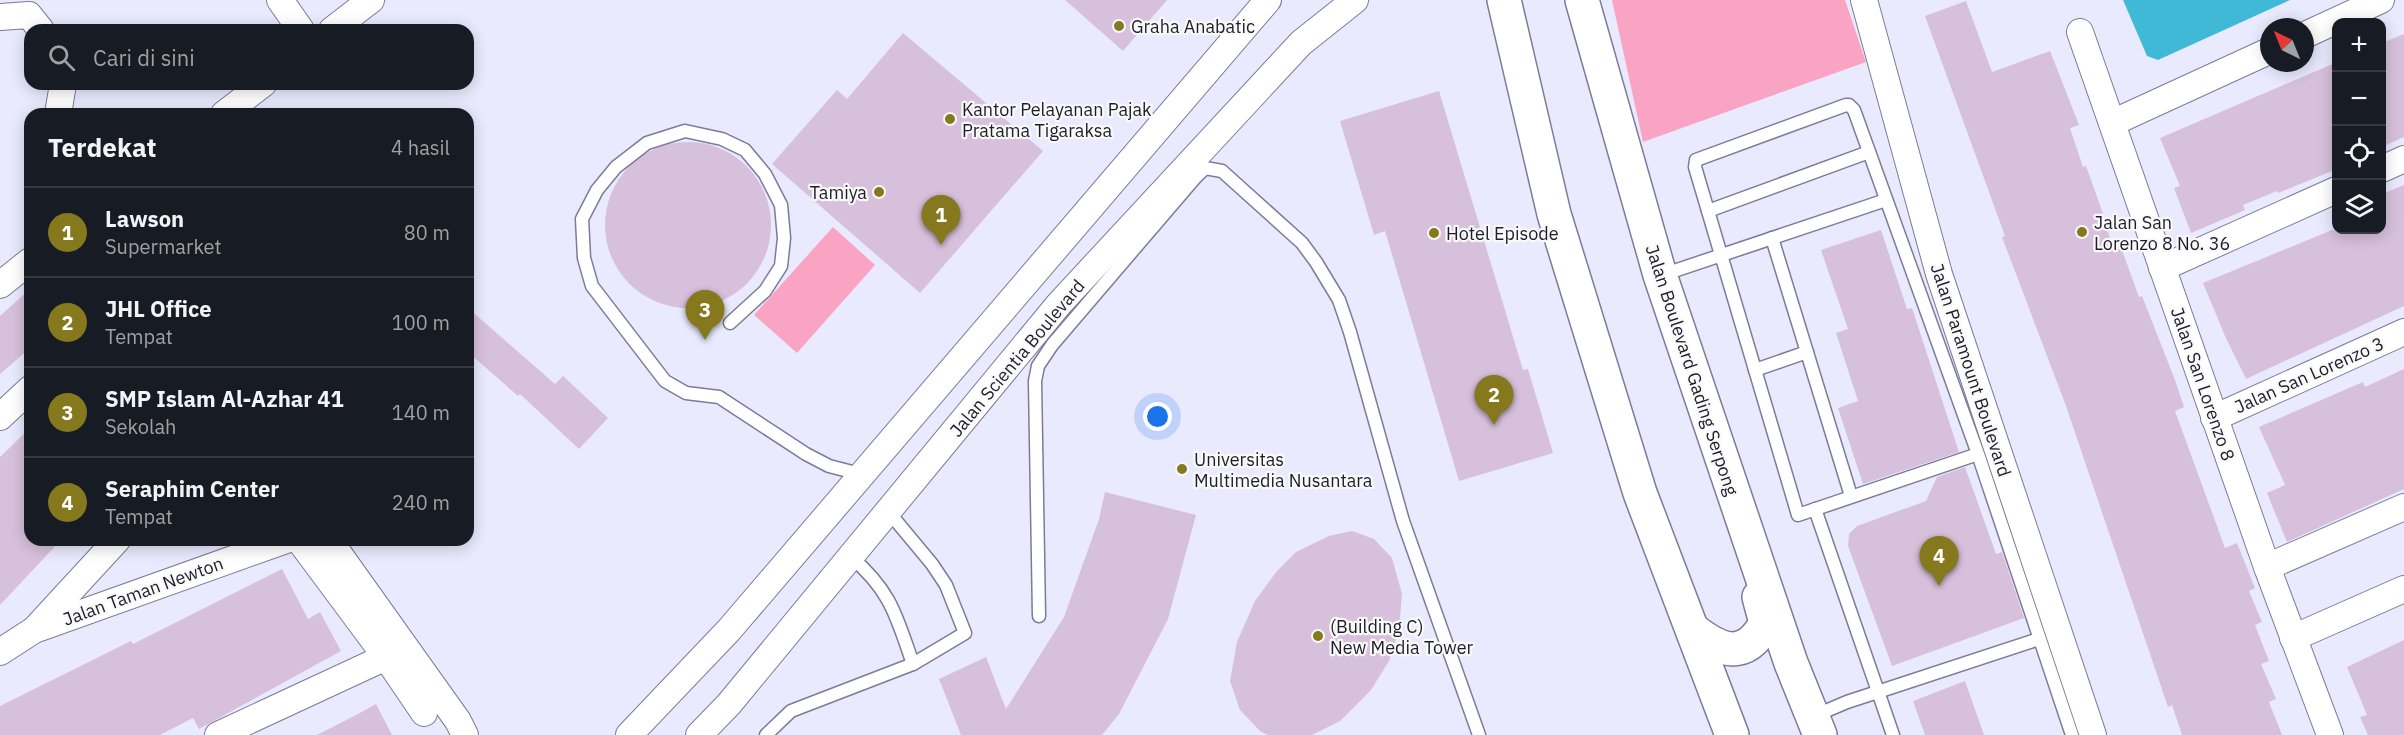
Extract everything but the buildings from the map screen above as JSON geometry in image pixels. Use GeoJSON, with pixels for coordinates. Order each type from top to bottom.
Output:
{"type":"FeatureCollection","features":[{"type":"Feature","properties":{"kind":"main road"},"geometry":{"type":"LineString","coordinates":[[1504,0],[1554,214],[1640,493],[1732,735]]}},
{"type":"Feature","properties":{"kind":"main road","name":"Jalan Boulevard Gading Serpong"},"geometry":{"type":"LineString","coordinates":[[1581,0],[1660,275],[1731,491],[1791,663],[1816,726]]}},
{"type":"Feature","properties":{"kind":"main road"},"geometry":{"type":"LineString","coordinates":[[1692,629],[1709,643],[1722,649],[1734,650],[1759,636],[1766,623],[1764,612],[1725,509],[1731,491]]}},
{"type":"Feature","properties":{"kind":"main road"},"geometry":{"type":"LineString","coordinates":[[1746,735],[1727,690],[1728,674],[1735,664],[1753,652],[1771,654],[1791,663]]}},
{"type":"Feature","properties":{"kind":"street"},"geometry":{"type":"LineString","coordinates":[[280,0],[297,24]]}},
{"type":"Feature","properties":{"kind":"street","name":"Jalan Scientia Boulevard"},"geometry":{"type":"LineString","coordinates":[[699,735],[729,704],[1059,304],[1301,43],[1355,0]]}},
{"type":"Feature","properties":{"kind":"street","name":"Jalan Paramount Boulevard"},"geometry":{"type":"LineString","coordinates":[[1864,0],[1938,274],[2093,735]]}},
{"type":"Feature","properties":{"kind":"street"},"geometry":{"type":"LineString","coordinates":[[2314,31],[2381,0]]}},
{"type":"Feature","properties":{"kind":"street"},"geometry":{"type":"LineString","coordinates":[[339,24],[367,1]]}},
{"type":"Feature","properties":{"kind":"street"},"geometry":{"type":"LineString","coordinates":[[629,735],[729,630],[860,474],[918,410],[1258,4]]}},
{"type":"Feature","properties":{"kind":"street"},"geometry":{"type":"LineString","coordinates":[[0,17],[29,15],[36,24]]}},
{"type":"Feature","properties":{"kind":"street","name":"Jalan San Lorenzo 8"},"geometry":{"type":"LineString","coordinates":[[2080,32],[2214,418],[2330,735]]}},
{"type":"Feature","properties":{"kind":"street"},"geometry":{"type":"LineString","coordinates":[[2112,123],[2260,55]]}},
{"type":"Feature","properties":{"kind":"street"},"geometry":{"type":"LineString","coordinates":[[59,108],[62,90]]}},
{"type":"Feature","properties":{"kind":"street"},"geometry":{"type":"LineString","coordinates":[[232,108],[255,90]]}},
{"type":"Feature","properties":{"kind":"street"},"geometry":{"type":"LineString","coordinates":[[2386,167],[2404,159]]}},
{"type":"Feature","properties":{"kind":"street"},"geometry":{"type":"LineString","coordinates":[[2162,268],[2332,192]]}},
{"type":"Feature","properties":{"kind":"street"},"geometry":{"type":"LineString","coordinates":[[2,278],[24,265]]}},
{"type":"Feature","properties":{"kind":"street","name":"Jalan San Lorenzo 3"},"geometry":{"type":"LineString","coordinates":[[2214,418],[2404,332]]}},
{"type":"Feature","properties":{"kind":"street"},"geometry":{"type":"LineString","coordinates":[[0,417],[24,394]]}},
{"type":"Feature","properties":{"kind":"street"},"geometry":{"type":"LineString","coordinates":[[2267,567],[2404,507]]}},
{"type":"Feature","properties":{"kind":"street","name":"Jalan Taman Newton"},"geometry":{"type":"LineString","coordinates":[[34,630],[111,546]]}},
{"type":"Feature","properties":{"kind":"street","name":"Jalan Taman Newton"},"geometry":{"type":"LineString","coordinates":[[0,652],[34,630],[269,546]]}},
{"type":"Feature","properties":{"kind":"street"},"geometry":{"type":"LineString","coordinates":[[303,546],[386,657],[424,713]]}},
{"type":"Feature","properties":{"kind":"street"},"geometry":{"type":"LineString","coordinates":[[333,546],[458,721],[465,735]]}},
{"type":"Feature","properties":{"kind":"street"},"geometry":{"type":"LineString","coordinates":[[2293,638],[2404,589]]}},
{"type":"Feature","properties":{"kind":"street"},"geometry":{"type":"LineString","coordinates":[[218,735],[386,657]]}},
{"type":"Feature","properties":{"kind":"lane"},"geometry":{"type":"LineString","coordinates":[[1977,454],[1798,515],[1695,167],[1699,158],[1849,105],[1854,110],[1977,454],[2072,735]]}},
{"type":"Feature","properties":{"kind":"lane"},"geometry":{"type":"LineString","coordinates":[[730,323],[765,291],[781,266],[784,237],[781,205],[765,174],[745,150],[722,139],[685,131],[647,143],[616,167],[597,190],[582,219],[584,258],[592,286],[665,381],[686,393],[719,397],[806,454],[829,466],[860,474]]}},
{"type":"Feature","properties":{"kind":"lane"},"geometry":{"type":"LineString","coordinates":[[1708,211],[1869,152]]}},
{"type":"Feature","properties":{"kind":"lane"},"geometry":{"type":"LineString","coordinates":[[1039,616],[1035,381],[1038,366],[1052,345],[1194,179],[1205,168],[1213,167],[1222,171],[1302,243],[1339,300],[1404,521],[1479,735]]}},
{"type":"Feature","properties":{"kind":"lane"},"geometry":{"type":"LineString","coordinates":[[1660,275],[1886,200]]}},
{"type":"Feature","properties":{"kind":"lane"},"geometry":{"type":"LineString","coordinates":[[1772,238],[1851,496]]}},
{"type":"Feature","properties":{"kind":"lane"},"geometry":{"type":"LineString","coordinates":[[1755,370],[1807,352]]}},
{"type":"Feature","properties":{"kind":"lane"},"geometry":{"type":"LineString","coordinates":[[1815,509],[1893,735]]}},
{"type":"Feature","properties":{"kind":"lane"},"geometry":{"type":"LineString","coordinates":[[766,735],[791,711],[913,664],[965,633],[946,585],[888,510]]}},
{"type":"Feature","properties":{"kind":"lane"},"geometry":{"type":"LineString","coordinates":[[850,556],[870,573],[889,599],[913,664]]}},
{"type":"Feature","properties":{"kind":"lane"},"geometry":{"type":"LineString","coordinates":[[1816,726],[1877,693],[2039,639]]}},
{"type":"Feature","properties":{"kind":"shaded area"},"geometry":{"type":"Polygon","coordinates":[[[1612,0],[1845,0],[1866,62],[1643,142],[1612,0]]]}},
{"type":"Feature","properties":{"kind":"shaded area"},"geometry":{"type":"Polygon","coordinates":[[[833,227],[875,265],[797,353],[754,315],[833,227]]]}},
{"type":"Feature","properties":{"kind":"water"},"geometry":{"type":"Polygon","coordinates":[[[2123,0],[2290,0],[2158,60],[2147,56],[2123,0]]]}},
{"type":"Feature","properties":{"kind":"place","name":"Graha Anabatic"},"geometry":{"type":"Point","coordinates":[1119,26]}},
{"type":"Feature","properties":{"kind":"place","name":"Kantor Pelayanan Pajak Pratama Tigaraksa"},"geometry":{"type":"Point","coordinates":[950,119]}},
{"type":"Feature","properties":{"kind":"place","name":"Tamiya"},"geometry":{"type":"Point","coordinates":[879,192]}},
{"type":"Feature","properties":{"kind":"place","name":"Jalan San Lorenzo 8 No. 36"},"geometry":{"type":"Point","coordinates":[2082,232]}},
{"type":"Feature","properties":{"kind":"place","name":"Hotel Episode"},"geometry":{"type":"Point","coordinates":[1434,233]}},
{"type":"Feature","properties":{"kind":"place","name":"Lawson"},"geometry":{"type":"Point","coordinates":[941,245]}},
{"type":"Feature","properties":{"kind":"place","name":"SMP Islam Al-Azhar 41"},"geometry":{"type":"Point","coordinates":[705,340]}},
{"type":"Feature","properties":{"kind":"place","name":"JHL Office"},"geometry":{"type":"Point","coordinates":[1494,425]}},
{"type":"Feature","properties":{"kind":"place","name":"Universitas Multimedia Nusantara"},"geometry":{"type":"Point","coordinates":[1182,469]}},
{"type":"Feature","properties":{"kind":"place","name":"Seraphim Center"},"geometry":{"type":"Point","coordinates":[1939,586]}},
{"type":"Feature","properties":{"kind":"place","name":"(Building C) New Media Tower"},"geometry":{"type":"Point","coordinates":[1318,636]}}]}
